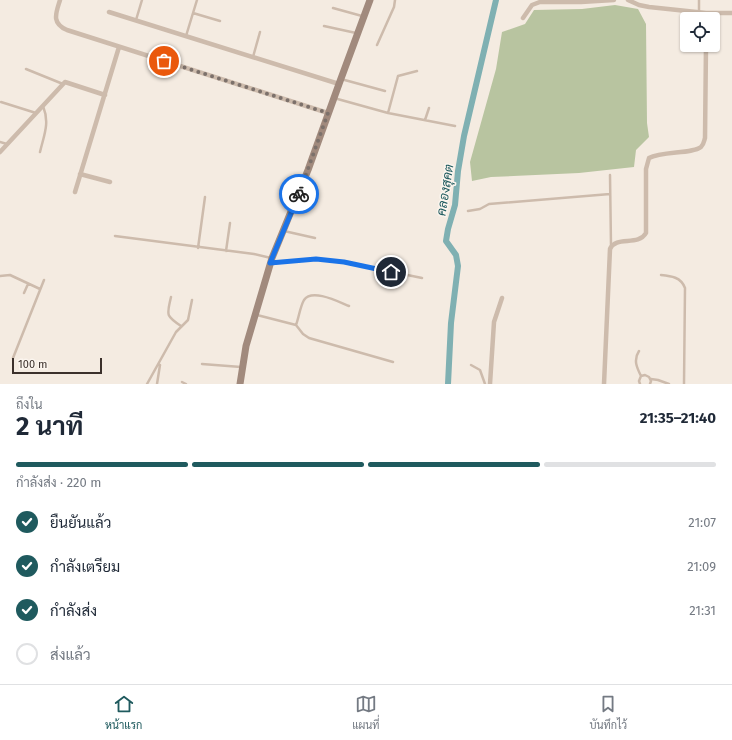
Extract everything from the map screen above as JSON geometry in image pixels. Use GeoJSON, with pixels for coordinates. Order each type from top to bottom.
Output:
{"type":"FeatureCollection","features":[{"type":"Feature","properties":{"kind":"street"},"geometry":{"type":"LineString","coordinates":[[60,0],[56,19],[61,27],[119,47],[328,113]]}},
{"type":"Feature","properties":{"kind":"street"},"geometry":{"type":"LineString","coordinates":[[240,384],[246,346],[271,261],[308,170],[370,0]]}},
{"type":"Feature","properties":{"kind":"street"},"geometry":{"type":"LineString","coordinates":[[523,18],[532,5],[540,2],[614,0]]}},
{"type":"Feature","properties":{"kind":"street"},"geometry":{"type":"LineString","coordinates":[[628,0],[639,5],[698,12]]}},
{"type":"Feature","properties":{"kind":"street"},"geometry":{"type":"LineString","coordinates":[[109,12],[253,58],[340,81]]}},
{"type":"Feature","properties":{"kind":"street"},"geometry":{"type":"LineString","coordinates":[[720,13],[732,13]]}},
{"type":"Feature","properties":{"kind":"street"},"geometry":{"type":"LineString","coordinates":[[75,192],[119,47]]}},
{"type":"Feature","properties":{"kind":"street"},"geometry":{"type":"LineString","coordinates":[[604,384],[609,256],[611,246],[616,242],[641,239],[646,233],[646,169],[649,158],[656,154],[675,153],[700,148],[703,144],[705,138],[706,52]]}},
{"type":"Feature","properties":{"kind":"street"},"geometry":{"type":"LineString","coordinates":[[0,152],[63,84],[68,83],[105,95]]}},
{"type":"Feature","properties":{"kind":"street"},"geometry":{"type":"LineString","coordinates":[[80,174],[110,182]]}},
{"type":"Feature","properties":{"kind":"street"},"geometry":{"type":"LineString","coordinates":[[490,384],[494,322],[502,298]]}},
{"type":"Feature","properties":{"kind":"lane"},"geometry":{"type":"LineString","coordinates":[[136,21],[142,0]]}},
{"type":"Feature","properties":{"kind":"lane"},"geometry":{"type":"LineString","coordinates":[[186,37],[197,0]]}},
{"type":"Feature","properties":{"kind":"lane"},"geometry":{"type":"LineString","coordinates":[[377,44],[394,7],[395,0]]}},
{"type":"Feature","properties":{"kind":"lane"},"geometry":{"type":"LineString","coordinates":[[698,12],[699,0]]}},
{"type":"Feature","properties":{"kind":"lane"},"geometry":{"type":"LineString","coordinates":[[334,8],[364,17]]}},
{"type":"Feature","properties":{"kind":"lane"},"geometry":{"type":"LineString","coordinates":[[193,13],[220,21]]}},
{"type":"Feature","properties":{"kind":"lane"},"geometry":{"type":"LineString","coordinates":[[324,26],[358,34]]}},
{"type":"Feature","properties":{"kind":"lane"},"geometry":{"type":"LineString","coordinates":[[253,58],[260,32]]}},
{"type":"Feature","properties":{"kind":"lane"},"geometry":{"type":"LineString","coordinates":[[26,69],[63,84]]}},
{"type":"Feature","properties":{"kind":"lane"},"geometry":{"type":"LineString","coordinates":[[388,113],[398,76],[417,71]]}},
{"type":"Feature","properties":{"kind":"lane"},"geometry":{"type":"LineString","coordinates":[[340,81],[384,91]]}},
{"type":"Feature","properties":{"kind":"lane"},"geometry":{"type":"LineString","coordinates":[[334,98],[388,113],[455,126]]}},
{"type":"Feature","properties":{"kind":"lane"},"geometry":{"type":"LineString","coordinates":[[2,102],[36,113]]}},
{"type":"Feature","properties":{"kind":"lane"},"geometry":{"type":"LineString","coordinates":[[40,152],[47,123],[43,106]]}},
{"type":"Feature","properties":{"kind":"lane"},"geometry":{"type":"LineString","coordinates":[[425,120],[429,108]]}},
{"type":"Feature","properties":{"kind":"lane"},"geometry":{"type":"LineString","coordinates":[[0,142],[7,145]]}},
{"type":"Feature","properties":{"kind":"lane"},"geometry":{"type":"LineString","coordinates":[[610,175],[611,246]]}},
{"type":"Feature","properties":{"kind":"lane"},"geometry":{"type":"LineString","coordinates":[[468,211],[480,209],[489,204],[610,194]]}},
{"type":"Feature","properties":{"kind":"lane"},"geometry":{"type":"LineString","coordinates":[[198,248],[206,197]]}},
{"type":"Feature","properties":{"kind":"lane"},"geometry":{"type":"LineString","coordinates":[[226,251],[230,223]]}},
{"type":"Feature","properties":{"kind":"lane"},"geometry":{"type":"LineString","coordinates":[[284,231],[315,238]]}},
{"type":"Feature","properties":{"kind":"lane"},"geometry":{"type":"LineString","coordinates":[[115,236],[226,251],[271,261],[311,260],[344,262],[422,278]]}},
{"type":"Feature","properties":{"kind":"lane"},"geometry":{"type":"LineString","coordinates":[[0,276],[10,275],[40,289]]}},
{"type":"Feature","properties":{"kind":"lane"},"geometry":{"type":"LineString","coordinates":[[661,275],[678,278],[685,288],[684,384]]}},
{"type":"Feature","properties":{"kind":"lane"},"geometry":{"type":"LineString","coordinates":[[13,358],[44,280]]}},
{"type":"Feature","properties":{"kind":"lane"},"geometry":{"type":"LineString","coordinates":[[24,293],[28,284]]}},
{"type":"Feature","properties":{"kind":"lane"},"geometry":{"type":"LineString","coordinates":[[296,325],[304,301],[307,297],[313,294],[349,306]]}},
{"type":"Feature","properties":{"kind":"lane"},"geometry":{"type":"LineString","coordinates":[[171,296],[168,315],[170,319],[181,326]]}},
{"type":"Feature","properties":{"kind":"lane"},"geometry":{"type":"LineString","coordinates":[[147,384],[176,332],[190,317],[192,300]]}},
{"type":"Feature","properties":{"kind":"lane"},"geometry":{"type":"LineString","coordinates":[[255,314],[296,325],[308,338],[393,362]]}},
{"type":"Feature","properties":{"kind":"lane"},"geometry":{"type":"LineString","coordinates":[[639,351],[636,366],[641,376],[639,381],[640,384]]}},
{"type":"Feature","properties":{"kind":"lane"},"geometry":{"type":"LineString","coordinates":[[157,384],[160,362]]}},
{"type":"Feature","properties":{"kind":"lane"},"geometry":{"type":"LineString","coordinates":[[202,364],[243,367]]}},
{"type":"Feature","properties":{"kind":"lane"},"geometry":{"type":"LineString","coordinates":[[470,365],[480,370],[485,384]]}},
{"type":"Feature","properties":{"kind":"lane"},"geometry":{"type":"LineString","coordinates":[[641,376],[645,375],[651,379],[669,384]]}},
{"type":"Feature","properties":{"kind":"lane"},"geometry":{"type":"LineString","coordinates":[[650,384],[651,379]]}},
{"type":"Feature","properties":{"kind":"lane"},"geometry":{"type":"LineString","coordinates":[[182,382],[186,384]]}},
{"type":"Feature","properties":{"kind":"green space"},"geometry":{"type":"Polygon","coordinates":[[[615,5],[638,9],[646,24],[647,123],[649,137],[636,150],[634,167],[579,173],[491,177],[472,181],[470,162],[496,69],[502,32],[525,24],[534,10],[582,9],[615,5]]]}},
{"type":"Feature","properties":{"kind":"waterway","name":"คลองสุคต"},"geometry":{"type":"LineString","coordinates":[[448,384],[451,323],[458,266],[456,255],[446,241],[455,205],[458,171],[464,136],[496,0]]}},
{"type":"Feature","properties":{"kind":"way so far"},"geometry":{"type":"LineString","coordinates":[[164,61],[328,113],[299,194]]}},
{"type":"Feature","properties":{"kind":"route"},"geometry":{"type":"LineString","coordinates":[[299,194],[270,263],[316,259],[344,262],[391,272]]}}]}
